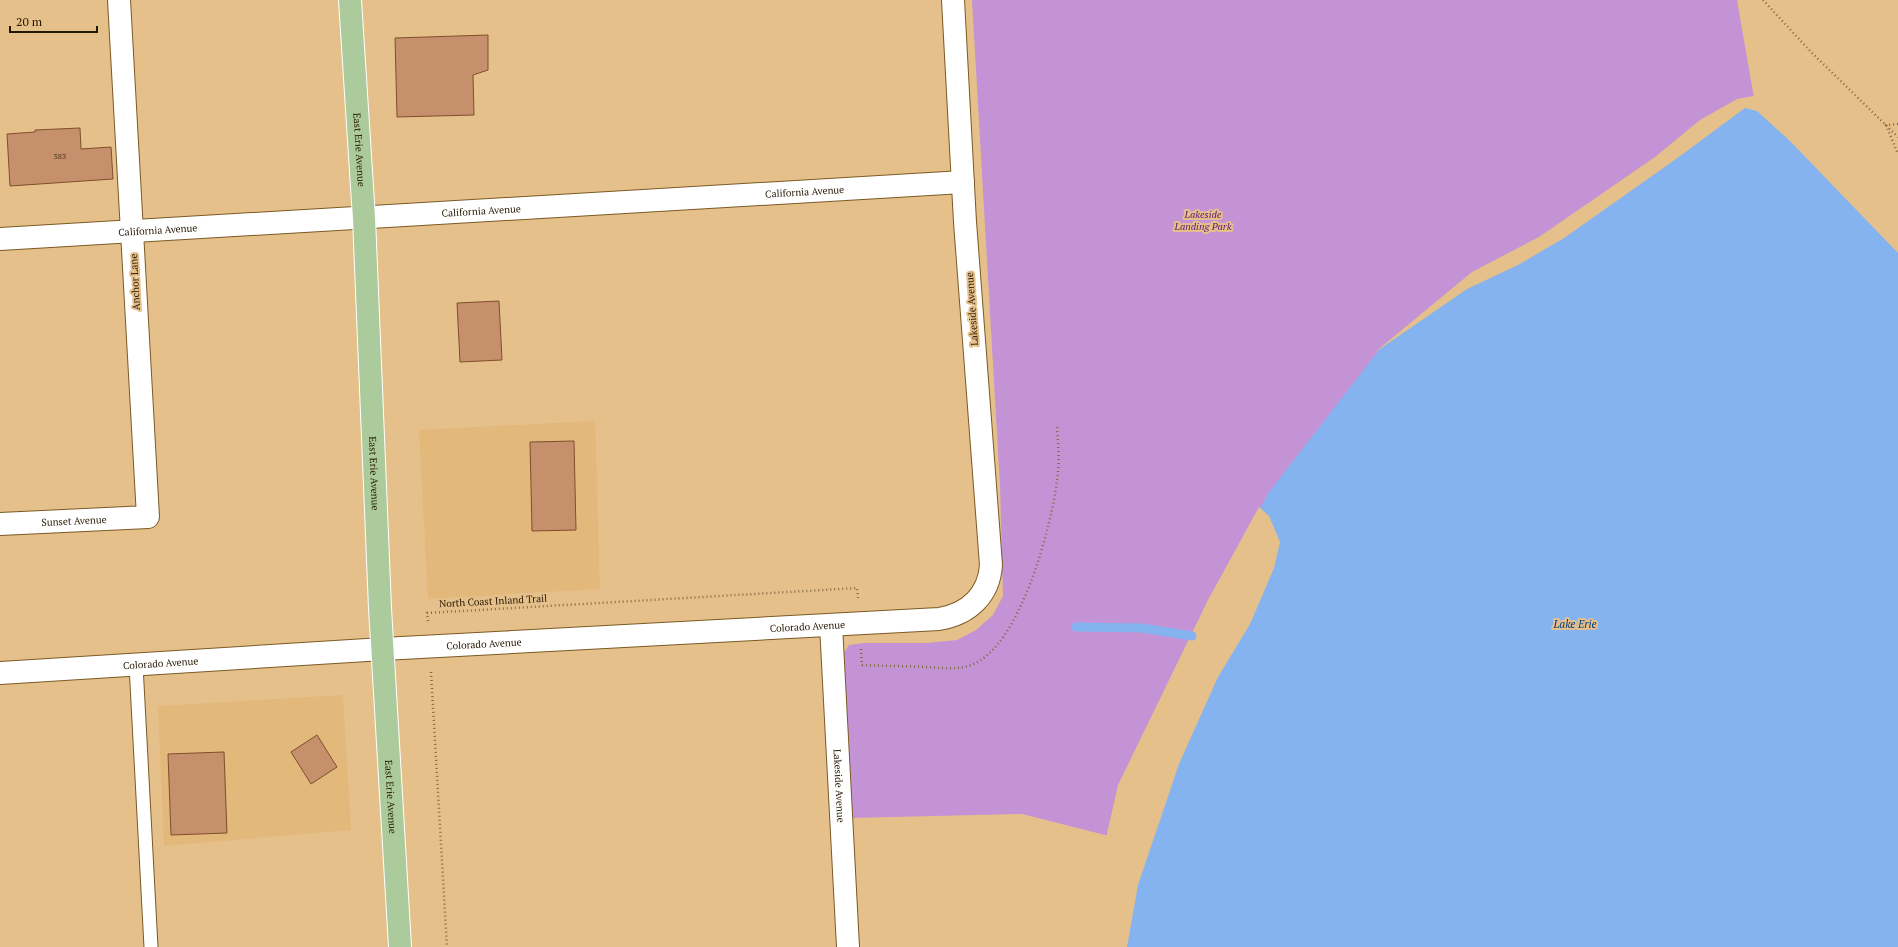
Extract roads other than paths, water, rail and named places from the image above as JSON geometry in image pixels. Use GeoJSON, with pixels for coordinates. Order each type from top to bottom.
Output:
{"type":"FeatureCollection","features":[{"type":"Feature","properties":{"kind":"main road","name":"East Erie Avenue"},"geometry":{"type":"LineString","coordinates":[[350,0],[364,218],[383,649],[400,947]]}},
{"type":"Feature","properties":{"kind":"street","name":"Anchor Lane"},"geometry":{"type":"LineString","coordinates":[[119,0],[148,516]]}},
{"type":"Feature","properties":{"kind":"street","name":"Lakeside Avenue"},"geometry":{"type":"LineString","coordinates":[[953,0],[963,182],[991,565],[989,581],[985,590],[974,604],[966,609]]}},
{"type":"Feature","properties":{"kind":"street","name":"California Avenue"},"geometry":{"type":"LineString","coordinates":[[0,239],[963,182]]}},
{"type":"Feature","properties":{"kind":"street","name":"Sunset Avenue"},"geometry":{"type":"LineString","coordinates":[[0,524],[148,516]]}},
{"type":"Feature","properties":{"kind":"street","name":"Colorado Avenue"},"geometry":{"type":"LineString","coordinates":[[0,673],[383,649],[939,619],[949,617],[966,609]]}},
{"type":"Feature","properties":{"kind":"street","name":"Lakeside Avenue"},"geometry":{"type":"LineString","coordinates":[[830,625],[848,947]]}},
{"type":"Feature","properties":{"kind":"lane"},"geometry":{"type":"LineString","coordinates":[[136,664],[151,947]]}},
{"type":"Feature","properties":{"kind":"water","name":"Lake Erie"},"geometry":{"type":"Polygon","coordinates":[[[1754,98],[1898,239],[1898,947],[1085,947],[1210,600],[1269,492],[1379,350],[1473,274],[1540,239],[1754,98]]]}},
{"type":"Feature","properties":{"kind":"waterway"},"geometry":{"type":"LineString","coordinates":[[1076,627],[1142,628],[1192,636]]}},
{"type":"Feature","properties":{"kind":"park label","name":"Lakeside Landing Park"},"geometry":{"type":"Point","coordinates":[1203,220]}}]}
